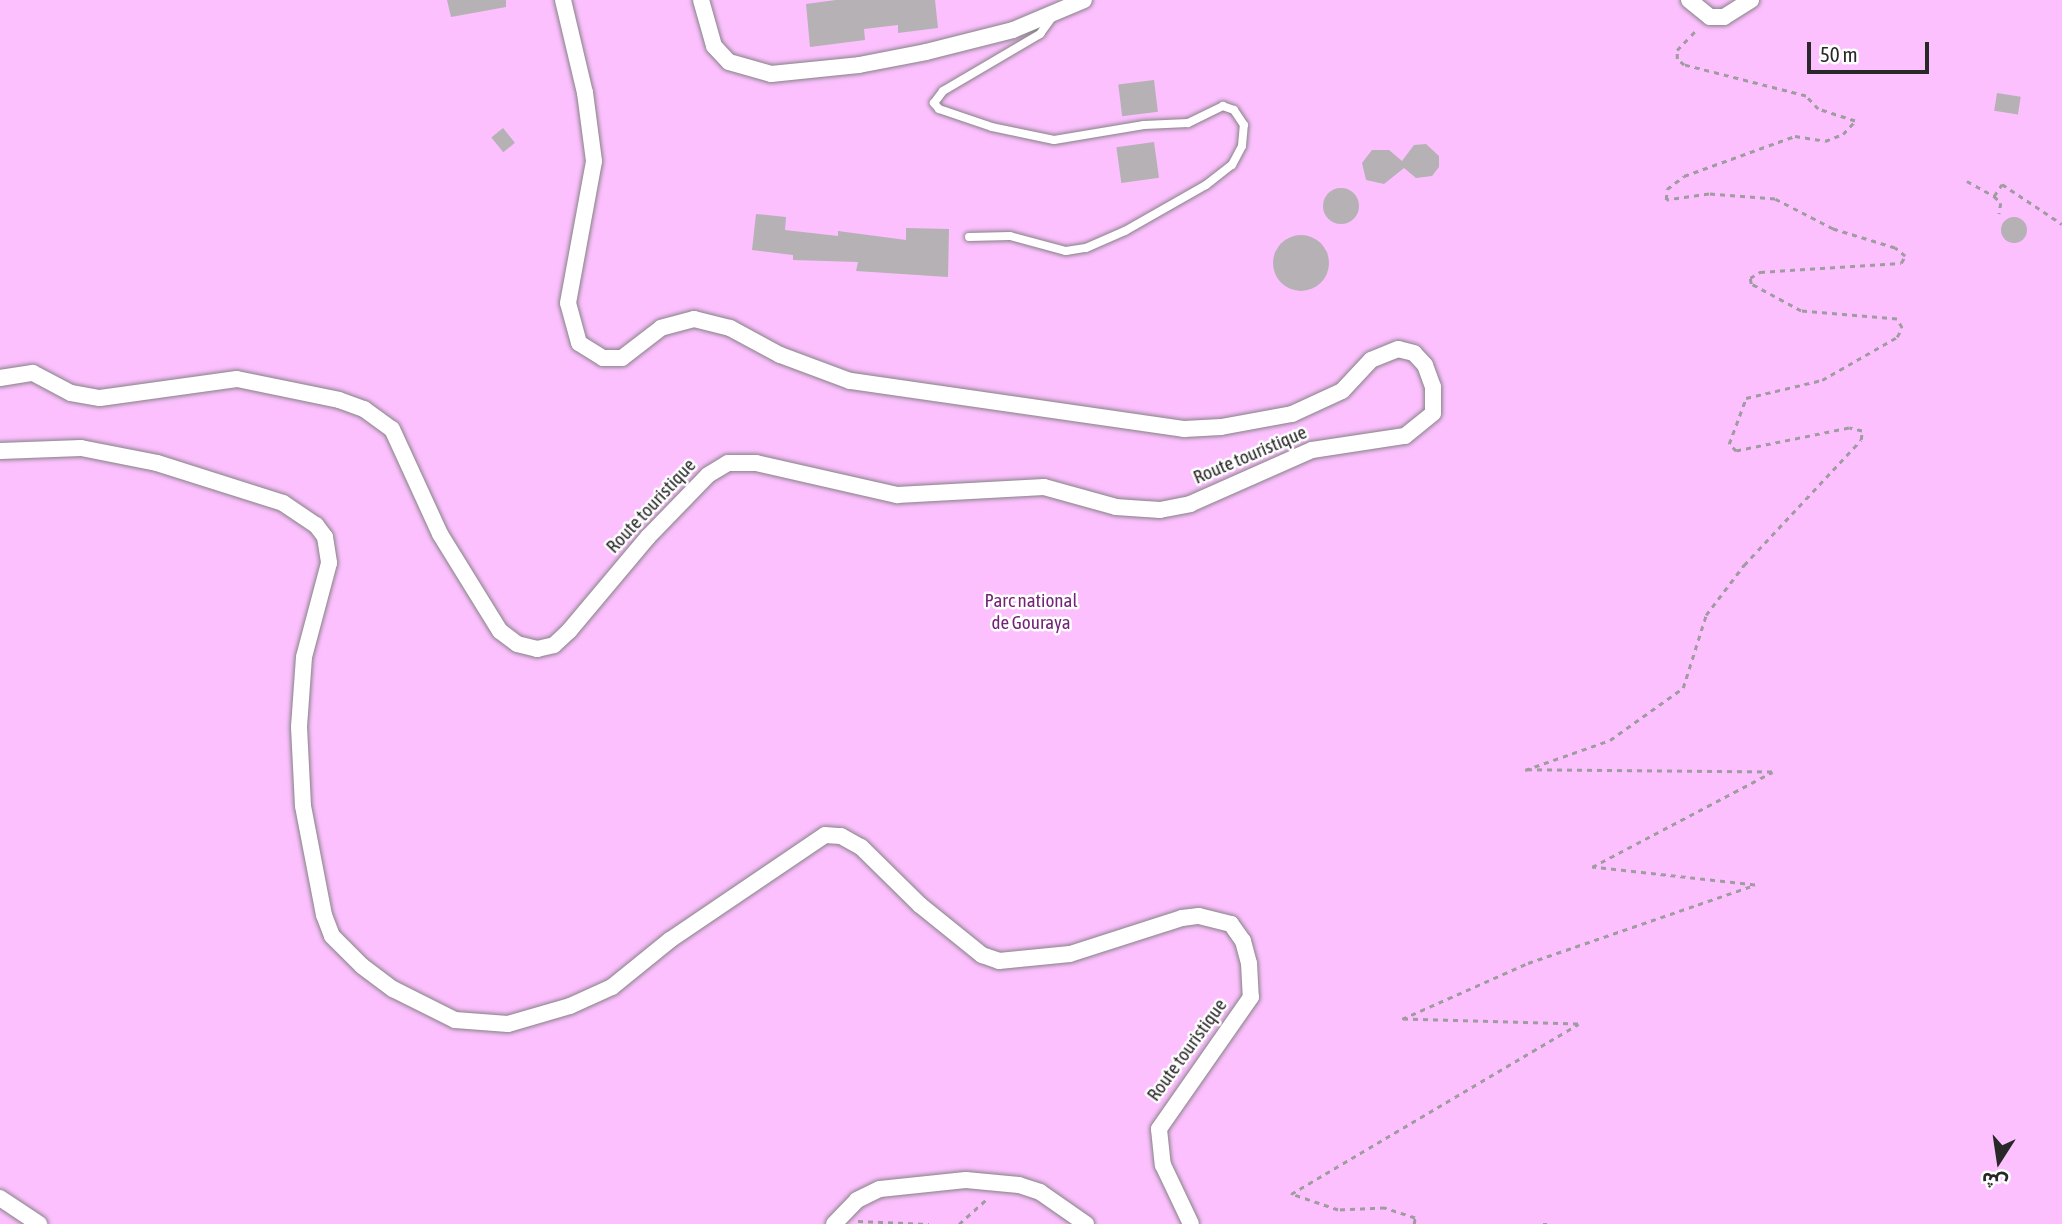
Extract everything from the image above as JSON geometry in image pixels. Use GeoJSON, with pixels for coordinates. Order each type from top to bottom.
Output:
{"type":"FeatureCollection","features":[{"type":"Feature","properties":{"kind":"street","name":"Route touristique"},"geometry":{"type":"LineString","coordinates":[[0,378],[33,373],[71,393],[100,398],[237,379],[339,400],[364,410],[392,429],[440,534],[500,631],[517,644],[537,649],[554,645],[569,631],[648,537],[708,475],[728,463],[756,463],[897,495],[1044,487],[1116,507],[1160,510],[1190,503],[1312,450],[1405,436],[1433,413],[1433,387],[1425,365],[1414,353],[1398,349],[1371,360],[1342,391],[1292,414],[1221,427],[1184,429],[849,381],[780,355],[730,328],[694,319],[661,328],[622,359],[603,359],[579,343],[568,303],[594,161],[585,93],[564,0]]}},
{"type":"Feature","properties":{"kind":"street"},"geometry":{"type":"LineString","coordinates":[[701,0],[714,46],[729,62],[771,74],[859,65],[926,52],[1013,30],[1084,0]]}},
{"type":"Feature","properties":{"kind":"street"},"geometry":{"type":"LineString","coordinates":[[1689,0],[1710,17],[1724,16],[1751,0]]}},
{"type":"Feature","properties":{"kind":"street","name":"Route touristique"},"geometry":{"type":"LineString","coordinates":[[0,451],[81,447],[157,463],[283,503],[316,526],[325,537],[328,563],[304,657],[299,727],[303,806],[324,915],[332,936],[362,966],[393,989],[456,1020],[508,1024],[570,1006],[612,987],[670,940],[825,835],[841,836],[861,847],[920,905],[982,955],[999,961],[1070,954],[1182,918],[1199,916],[1231,924],[1243,942],[1249,963],[1251,997],[1159,1129],[1163,1165],[1191,1224]]}},
{"type":"Feature","properties":{"kind":"street"},"geometry":{"type":"LineString","coordinates":[[836,1223],[857,1200],[880,1189],[993,1181],[1040,1192],[1086,1224]]}},
{"type":"Feature","properties":{"kind":"street"},"geometry":{"type":"LineString","coordinates":[[0,1199],[39,1224]]}},
{"type":"Feature","properties":{"kind":"lane"},"geometry":{"type":"LineString","coordinates":[[969,237],[1010,236],[1066,251],[1086,248],[1189,196],[1232,165],[1242,146],[1244,125],[1234,110],[1223,106],[1188,123],[1144,125],[1054,140],[992,127],[939,109],[934,103],[943,91],[1040,34],[1054,13]]}},
{"type":"Feature","properties":{"kind":"path"},"geometry":{"type":"LineString","coordinates":[[1414,1224],[1415,1217],[1385,1208],[1338,1210],[1291,1194],[1578,1024],[1402,1019],[1528,963],[1755,885],[1592,867],[1772,772],[1525,770],[1610,740],[1683,688],[1706,615],[1744,565],[1861,440],[1862,431],[1849,428],[1736,451],[1729,444],[1746,398],[1822,380],[1897,337],[1902,328],[1897,319],[1801,311],[1751,284],[1750,278],[1760,272],[1901,262],[1905,256],[1895,248],[1833,229],[1774,199],[1709,194],[1666,200],[1667,190],[1684,176],[1795,136],[1825,141],[1843,134],[1855,121],[1818,109],[1806,96],[1684,65],[1676,60],[1677,50],[1710,17]]}},
{"type":"Feature","properties":{"kind":"path"},"geometry":{"type":"LineString","coordinates":[[1967,181],[2001,202],[1999,214]]}},
{"type":"Feature","properties":{"kind":"path"},"geometry":{"type":"LineString","coordinates":[[1994,196],[2002,184],[2062,224]]}},
{"type":"Feature","properties":{"kind":"path"},"geometry":{"type":"LineString","coordinates":[[959,1224],[997,1191],[993,1181]]}},
{"type":"Feature","properties":{"kind":"path"},"geometry":{"type":"LineString","coordinates":[[836,1223],[929,1224]]}},
{"type":"Feature","properties":{"kind":"green space","name":"Parc national de Gouraya"},"geometry":{"type":"Polygon","coordinates":[[[0,0],[2062,0],[2062,1224],[0,1224],[0,0]]]}},
{"type":"Feature","properties":{"kind":"building"},"geometry":{"type":"Polygon","coordinates":[[[447,0],[506,0],[506,7],[451,17],[447,0]]]}},
{"type":"Feature","properties":{"kind":"building"},"geometry":{"type":"Polygon","coordinates":[[[836,0],[935,0],[938,28],[898,33],[898,25],[864,29],[865,40],[810,47],[806,4],[836,0]]]}},
{"type":"Feature","properties":{"kind":"building"},"geometry":{"type":"Polygon","coordinates":[[[1154,80],[1158,112],[1122,116],[1118,84],[1154,80]]]}},
{"type":"Feature","properties":{"kind":"building"},"geometry":{"type":"Polygon","coordinates":[[[1997,93],[2021,97],[2018,115],[1994,111],[1997,93]]]}},
{"type":"Feature","properties":{"kind":"building"},"geometry":{"type":"Polygon","coordinates":[[[503,128],[515,143],[503,152],[491,137],[503,128]]]}},
{"type":"Feature","properties":{"kind":"building"},"geometry":{"type":"Polygon","coordinates":[[[1154,142],[1159,178],[1121,183],[1116,147],[1154,142]]]}},
{"type":"Feature","properties":{"kind":"building"},"geometry":{"type":"Polygon","coordinates":[[[1426,144],[1439,156],[1439,167],[1432,176],[1416,178],[1404,168],[1384,184],[1366,180],[1362,163],[1372,150],[1389,150],[1402,161],[1414,145],[1426,144]]]}},
{"type":"Feature","properties":{"kind":"building"},"geometry":{"type":"Polygon","coordinates":[[[1341,188],[1354,193],[1359,206],[1354,219],[1341,224],[1328,219],[1323,206],[1328,193],[1341,188]]]}},
{"type":"Feature","properties":{"kind":"building"},"geometry":{"type":"Polygon","coordinates":[[[756,214],[786,217],[785,230],[838,236],[838,231],[906,240],[906,228],[949,229],[948,277],[856,271],[858,262],[793,260],[793,255],[752,250],[756,214]]]}},
{"type":"Feature","properties":{"kind":"building"},"geometry":{"type":"Polygon","coordinates":[[[2014,217],[2024,220],[2027,230],[2024,240],[2014,243],[2004,240],[2001,230],[2004,220],[2014,217]]]}},
{"type":"Feature","properties":{"kind":"building"},"geometry":{"type":"Polygon","coordinates":[[[1301,235],[1312,237],[1321,243],[1327,252],[1327,274],[1321,283],[1312,289],[1301,291],[1290,289],[1281,283],[1275,274],[1273,263],[1275,252],[1281,243],[1290,237],[1301,235]]]}}]}
